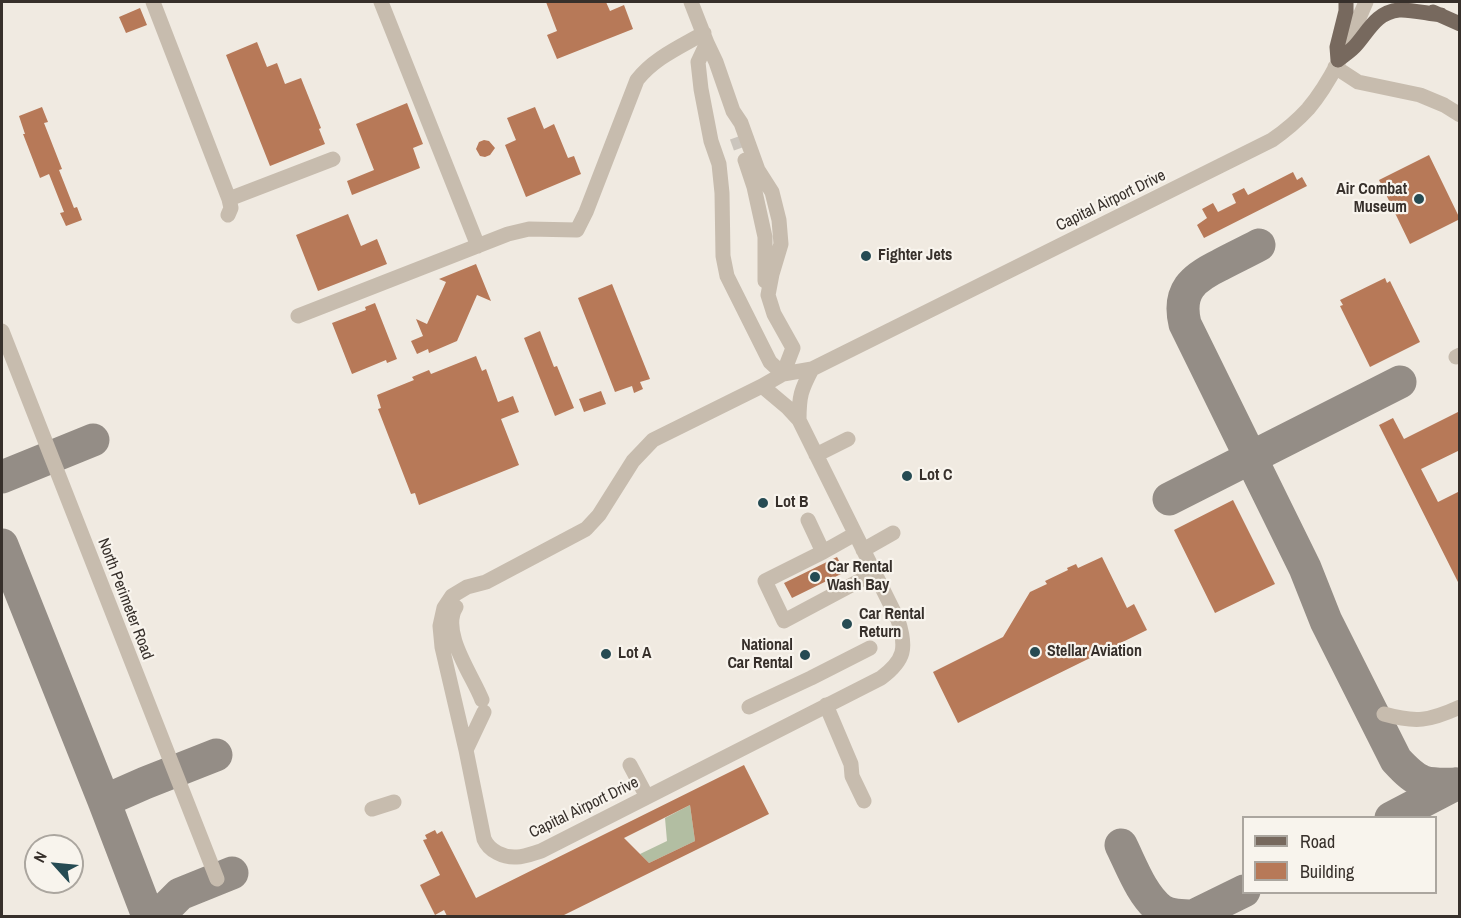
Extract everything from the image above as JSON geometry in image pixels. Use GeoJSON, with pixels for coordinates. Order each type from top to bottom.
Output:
{"type":"FeatureCollection","features":[{"type":"Feature","properties":{"kind":"main road"},"geometry":{"type":"LineString","coordinates":[[1337,63],[1337,47],[1346,2]]}},
{"type":"Feature","properties":{"kind":"main road"},"geometry":{"type":"LineString","coordinates":[[1408,2],[1460,24]]}},
{"type":"Feature","properties":{"kind":"main road"},"geometry":{"type":"LineString","coordinates":[[1337,63],[1355,46],[1372,24],[1387,13],[1400,10],[1441,15]]}},
{"type":"Feature","properties":{"kind":"street"},"geometry":{"type":"LineString","coordinates":[[153,2],[229,199],[231,208],[228,215]]}},
{"type":"Feature","properties":{"kind":"street"},"geometry":{"type":"LineString","coordinates":[[381,2],[478,246]]}},
{"type":"Feature","properties":{"kind":"street"},"geometry":{"type":"LineString","coordinates":[[691,2],[733,111],[741,123],[754,171]]}},
{"type":"Feature","properties":{"kind":"street","name":"Capital Airport Drive"},"geometry":{"type":"LineString","coordinates":[[762,386],[799,420],[898,620],[904,640],[902,653],[897,662],[880,678],[541,851],[517,857],[497,853],[486,844],[484,838],[442,647],[440,626],[444,608],[452,596],[467,587],[486,582],[586,529],[599,515],[633,461],[653,440],[783,374],[812,369],[1272,140],[1307,110],[1330,78],[1366,2]]}},
{"type":"Feature","properties":{"kind":"street"},"geometry":{"type":"LineString","coordinates":[[298,316],[508,234],[529,229],[577,230],[637,80],[654,62],[705,38]]}},
{"type":"Feature","properties":{"kind":"street"},"geometry":{"type":"LineString","coordinates":[[705,38],[698,62],[711,141],[719,164],[723,256],[728,276],[770,362],[783,374],[793,348],[774,314],[768,295],[781,244],[779,220],[772,192],[754,171],[739,142],[734,128],[733,111]]}},
{"type":"Feature","properties":{"kind":"street"},"geometry":{"type":"LineString","coordinates":[[1337,63],[1358,82],[1420,95],[1460,115]]}},
{"type":"Feature","properties":{"kind":"street"},"geometry":{"type":"LineString","coordinates":[[229,199],[333,159]]}},
{"type":"Feature","properties":{"kind":"street"},"geometry":{"type":"LineString","coordinates":[[721,183],[728,168],[735,165],[741,165],[754,171]]}},
{"type":"Feature","properties":{"kind":"street","name":"North Perimeter Road"},"geometry":{"type":"LineString","coordinates":[[2,331],[217,879]]}},
{"type":"Feature","properties":{"kind":"street"},"geometry":{"type":"LineString","coordinates":[[760,342],[768,331],[784,332]]}},
{"type":"Feature","properties":{"kind":"street"},"geometry":{"type":"LineString","coordinates":[[799,420],[799,399],[812,369]]}},
{"type":"Feature","properties":{"kind":"street"},"geometry":{"type":"LineString","coordinates":[[816,455],[848,439]]}},
{"type":"Feature","properties":{"kind":"street"},"geometry":{"type":"LineString","coordinates":[[808,519],[823,552]]}},
{"type":"Feature","properties":{"kind":"street"},"geometry":{"type":"LineString","coordinates":[[863,550],[893,533]]}},
{"type":"Feature","properties":{"kind":"street"},"geometry":{"type":"LineString","coordinates":[[855,534],[765,581],[784,621],[874,573]]}},
{"type":"Feature","properties":{"kind":"street"},"geometry":{"type":"LineString","coordinates":[[466,750],[483,706],[454,639],[451,617],[458,603],[486,582]]}},
{"type":"Feature","properties":{"kind":"street"},"geometry":{"type":"LineString","coordinates":[[749,706],[870,648]]}},
{"type":"Feature","properties":{"kind":"street"},"geometry":{"type":"LineString","coordinates":[[826,705],[851,764],[852,776],[864,801]]}},
{"type":"Feature","properties":{"kind":"street"},"geometry":{"type":"LineString","coordinates":[[1384,714],[1418,720],[1432,719],[1460,707]]}},
{"type":"Feature","properties":{"kind":"street"},"geometry":{"type":"LineString","coordinates":[[630,765],[647,797]]}},
{"type":"Feature","properties":{"kind":"street"},"geometry":{"type":"LineString","coordinates":[[372,809],[394,802]]}},
{"type":"Feature","properties":{"kind":"green space"},"geometry":{"type":"Polygon","coordinates":[[[690,805],[695,841],[649,863],[640,854],[667,841],[665,818],[690,805]]]}},
{"type":"Feature","properties":{"kind":"building"},"geometry":{"type":"Polygon","coordinates":[[[546,2],[606,2],[610,11],[624,5],[633,29],[557,59],[547,35],[557,31],[546,2]]]}},
{"type":"Feature","properties":{"kind":"building"},"geometry":{"type":"Polygon","coordinates":[[[140,8],[147,25],[126,33],[119,17],[140,8]]]}},
{"type":"Feature","properties":{"kind":"building"},"geometry":{"type":"Polygon","coordinates":[[[257,42],[267,67],[277,63],[285,84],[301,78],[325,144],[270,166],[226,55],[257,42]]]}},
{"type":"Feature","properties":{"kind":"building"},"geometry":{"type":"Polygon","coordinates":[[[407,103],[423,144],[413,148],[420,168],[352,195],[347,181],[374,170],[356,124],[407,103]]]}},
{"type":"Feature","properties":{"kind":"building"},"geometry":{"type":"Polygon","coordinates":[[[42,107],[48,122],[44,123],[62,169],[59,170],[74,208],[77,207],[82,220],[66,226],[60,213],[64,212],[49,174],[40,178],[23,134],[25,134],[19,116],[42,107]]]}},
{"type":"Feature","properties":{"kind":"building"},"geometry":{"type":"Polygon","coordinates":[[[535,107],[544,129],[554,124],[568,158],[574,156],[581,174],[526,197],[505,145],[516,140],[507,118],[535,107]]]}},
{"type":"Feature","properties":{"kind":"building"},"geometry":{"type":"Polygon","coordinates":[[[489,141],[495,148],[490,155],[485,157],[480,156],[476,149],[479,142],[489,141]]]}},
{"type":"Feature","properties":{"kind":"building"},"geometry":{"type":"Polygon","coordinates":[[[1429,155],[1460,219],[1410,244],[1379,180],[1429,155]]]}},
{"type":"Feature","properties":{"kind":"building"},"geometry":{"type":"Polygon","coordinates":[[[1293,172],[1297,180],[1302,177],[1307,186],[1204,238],[1197,225],[1207,218],[1202,209],[1213,203],[1218,212],[1236,203],[1232,194],[1244,188],[1248,195],[1293,172]]]}},
{"type":"Feature","properties":{"kind":"building"},"geometry":{"type":"Polygon","coordinates":[[[348,214],[361,246],[377,239],[387,264],[318,291],[296,235],[348,214]]]}},
{"type":"Feature","properties":{"kind":"building"},"geometry":{"type":"Polygon","coordinates":[[[476,264],[491,301],[477,295],[457,341],[429,353],[428,349],[417,354],[411,341],[423,336],[416,319],[427,324],[446,282],[439,279],[476,264]]]}},
{"type":"Feature","properties":{"kind":"building"},"geometry":{"type":"Polygon","coordinates":[[[1385,278],[1387,283],[1390,281],[1420,342],[1370,367],[1340,306],[1343,305],[1340,300],[1385,278]]]}},
{"type":"Feature","properties":{"kind":"building"},"geometry":{"type":"Polygon","coordinates":[[[612,284],[650,379],[640,382],[643,389],[634,393],[632,386],[615,392],[578,298],[612,284]]]}},
{"type":"Feature","properties":{"kind":"building"},"geometry":{"type":"Polygon","coordinates":[[[375,303],[397,359],[387,363],[386,360],[352,374],[332,323],[366,310],[365,307],[375,303]]]}},
{"type":"Feature","properties":{"kind":"building"},"geometry":{"type":"Polygon","coordinates":[[[540,331],[574,408],[555,416],[524,338],[540,331]]]}},
{"type":"Feature","properties":{"kind":"building"},"geometry":{"type":"Polygon","coordinates":[[[476,356],[482,371],[486,369],[498,402],[513,396],[519,412],[501,419],[519,465],[419,505],[415,493],[411,494],[378,409],[381,408],[377,395],[414,380],[412,377],[429,370],[431,374],[476,356]]]}},
{"type":"Feature","properties":{"kind":"building"},"geometry":{"type":"Polygon","coordinates":[[[601,391],[606,404],[584,412],[579,399],[601,391]]]}},
{"type":"Feature","properties":{"kind":"building"},"geometry":{"type":"Polygon","coordinates":[[[1460,411],[1460,450],[1421,469],[1438,502],[1460,491],[1460,586],[1379,425],[1393,418],[1404,439],[1460,411]]]}},
{"type":"Feature","properties":{"kind":"building"},"geometry":{"type":"Polygon","coordinates":[[[1233,500],[1275,584],[1215,613],[1174,530],[1233,500]]]}},
{"type":"Feature","properties":{"kind":"building","name":"Car Rental Wash Bay"},"geometry":{"type":"Polygon","coordinates":[[[837,557],[845,572],[792,598],[784,583],[837,557]]]}},
{"type":"Feature","properties":{"kind":"building"},"geometry":{"type":"Polygon","coordinates":[[[1102,557],[1127,608],[1134,604],[1147,630],[958,723],[933,672],[1003,637],[1030,592],[1047,584],[1045,581],[1076,564],[1078,568],[1102,557]]]}},
{"type":"Feature","properties":{"kind":"building"},"geometry":{"type":"Polygon","coordinates":[[[744,765],[769,814],[562,916],[447,916],[444,910],[435,915],[420,885],[440,875],[423,840],[427,839],[425,835],[435,830],[437,834],[442,831],[476,898],[744,765]],[[690,805],[624,838],[649,863],[695,841],[690,805]]]}},
{"type":"Feature","properties":{"kind":"taxiway"},"geometry":{"type":"LineString","coordinates":[[1259,245],[1210,270],[1189,287],[1183,303],[1185,324],[1305,568],[1326,621],[1396,760],[1423,782],[1457,784]]}},
{"type":"Feature","properties":{"kind":"taxiway"},"geometry":{"type":"LineString","coordinates":[[1169,499],[1400,382]]}},
{"type":"Feature","properties":{"kind":"taxiway"},"geometry":{"type":"LineString","coordinates":[[2,477],[93,440]]}},
{"type":"Feature","properties":{"kind":"taxiway"},"geometry":{"type":"LineString","coordinates":[[2,545],[148,916]]}},
{"type":"Feature","properties":{"kind":"taxiway"},"geometry":{"type":"LineString","coordinates":[[104,801],[216,755]]}},
{"type":"Feature","properties":{"kind":"taxiway"},"geometry":{"type":"LineString","coordinates":[[1395,816],[1456,784]]}},
{"type":"Feature","properties":{"kind":"taxiway"},"geometry":{"type":"LineString","coordinates":[[1121,845],[1138,880],[1154,904],[1168,913],[1194,916]]}},
{"type":"Feature","properties":{"kind":"taxiway"},"geometry":{"type":"LineString","coordinates":[[162,916],[180,894],[232,873]]}},
{"type":"Feature","properties":{"kind":"taxiway"},"geometry":{"type":"LineString","coordinates":[[1193,916],[1242,892]]}},
{"type":"Feature","properties":{"kind":"tunnel"},"geometry":{"type":"LineString","coordinates":[[737,137],[741,148]]}},
{"type":"Feature","properties":{"kind":"place","name":"Air Combat Museum"},"geometry":{"type":"Point","coordinates":[1419,199]}},
{"type":"Feature","properties":{"kind":"place","name":"Fighter Jets"},"geometry":{"type":"Point","coordinates":[866,256]}},
{"type":"Feature","properties":{"kind":"place","name":"Lot C"},"geometry":{"type":"Point","coordinates":[907,476]}},
{"type":"Feature","properties":{"kind":"place","name":"Lot B"},"geometry":{"type":"Point","coordinates":[763,503]}},
{"type":"Feature","properties":{"kind":"place","name":"Car Rental Wash Bay"},"geometry":{"type":"Point","coordinates":[815,577]}},
{"type":"Feature","properties":{"kind":"place","name":"Car Rental Return"},"geometry":{"type":"Point","coordinates":[847,624]}},
{"type":"Feature","properties":{"kind":"place","name":"Stellar Aviation"},"geometry":{"type":"Point","coordinates":[1035,652]}},
{"type":"Feature","properties":{"kind":"place","name":"Lot A"},"geometry":{"type":"Point","coordinates":[606,654]}},
{"type":"Feature","properties":{"kind":"place","name":"National Car Rental"},"geometry":{"type":"Point","coordinates":[805,655]}}]}
